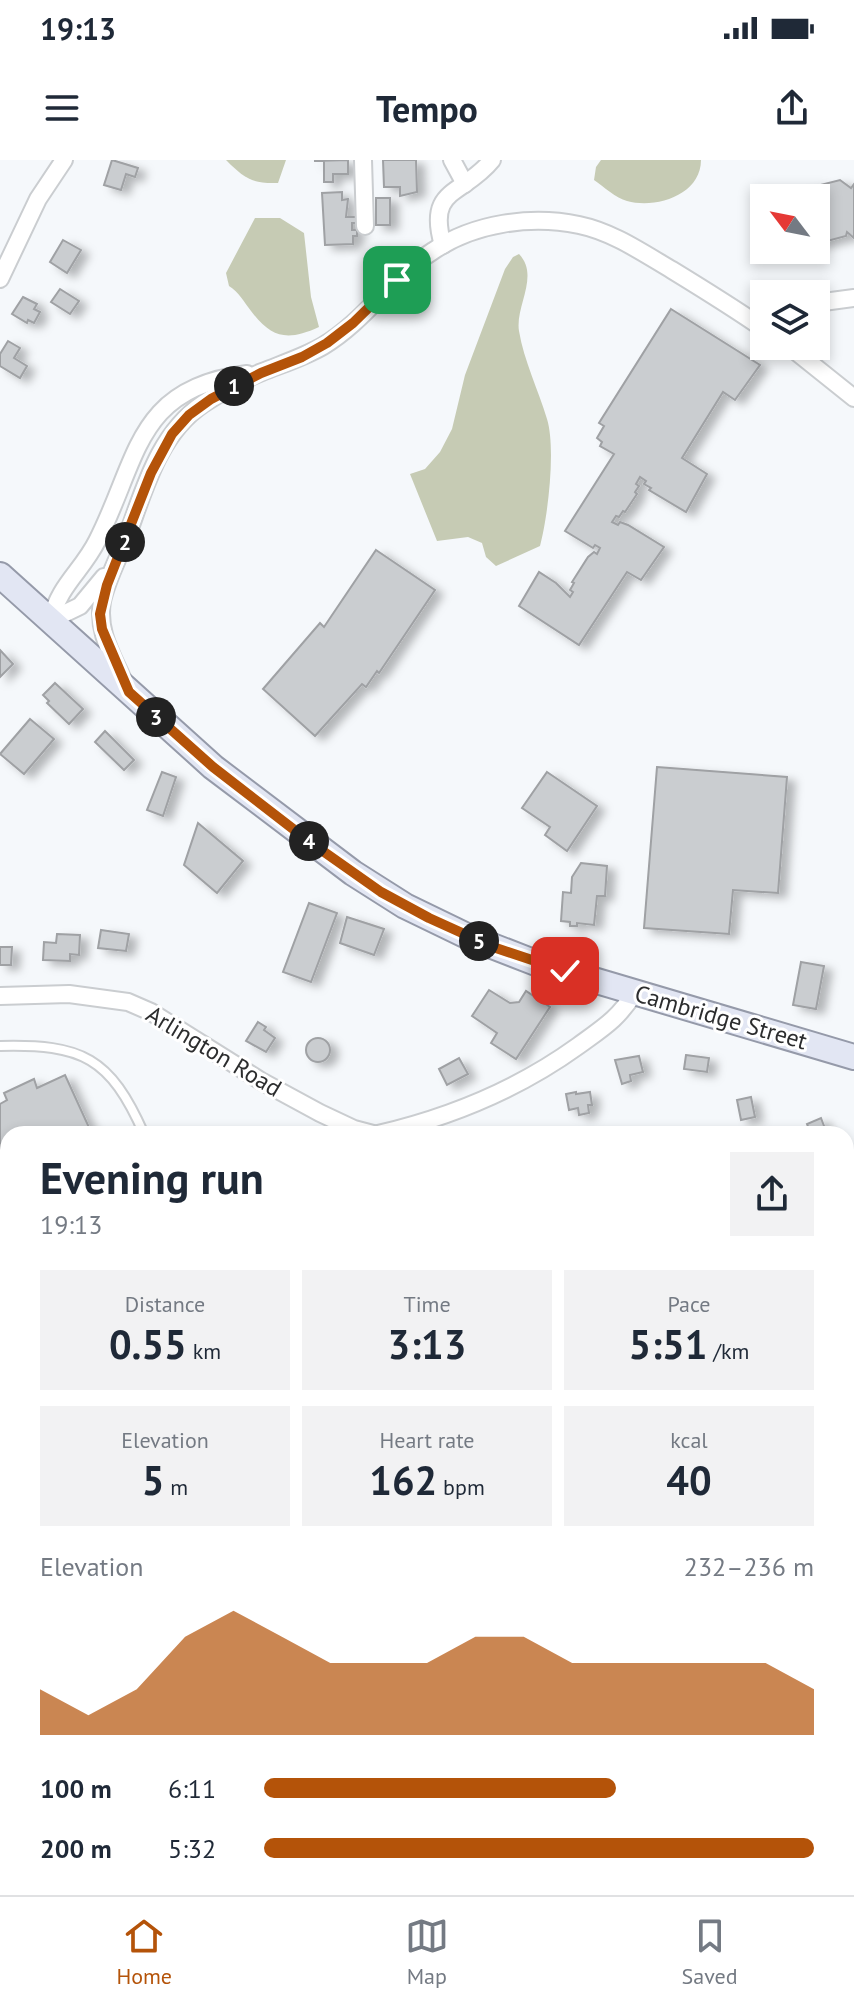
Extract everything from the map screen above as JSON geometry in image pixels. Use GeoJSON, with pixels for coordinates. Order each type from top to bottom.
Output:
{"type":"FeatureCollection","features":[{"type":"Feature","properties":{"kind":"main road","name":"Cambridge Street"},"geometry":{"type":"LineString","coordinates":[[0,575],[223,775],[381,892],[438,923],[493,947],[854,1057]]}},
{"type":"Feature","properties":{"kind":"street"},"geometry":{"type":"LineString","coordinates":[[0,279],[38,199],[64,160]]}},
{"type":"Feature","properties":{"kind":"street"},"geometry":{"type":"LineString","coordinates":[[363,160],[365,226]]}},
{"type":"Feature","properties":{"kind":"street"},"geometry":{"type":"LineString","coordinates":[[452,160],[465,184]]}},
{"type":"Feature","properties":{"kind":"street"},"geometry":{"type":"LineString","coordinates":[[443,245],[437,225],[439,209],[446,197],[492,160]]}},
{"type":"Feature","properties":{"kind":"street"},"geometry":{"type":"LineString","coordinates":[[129,692],[105,640],[100,614],[104,593],[151,473],[172,434],[201,405],[261,373],[302,357],[336,337],[408,270],[443,245],[466,234],[515,222],[579,225],[632,246],[750,319]]}},
{"type":"Feature","properties":{"kind":"street"},"geometry":{"type":"LineString","coordinates":[[830,301],[854,298]]}},
{"type":"Feature","properties":{"kind":"street"},"geometry":{"type":"LineString","coordinates":[[728,304],[750,308]]}},
{"type":"Feature","properties":{"kind":"street"},"geometry":{"type":"LineString","coordinates":[[806,360],[854,398]]}},
{"type":"Feature","properties":{"kind":"street"},"geometry":{"type":"LineString","coordinates":[[51,620],[58,597],[88,558],[99,537],[133,451],[149,425],[172,402],[202,385],[224,378],[261,373]]}},
{"type":"Feature","properties":{"kind":"street"},"geometry":{"type":"LineString","coordinates":[[51,620],[80,606],[109,570],[124,543]]}},
{"type":"Feature","properties":{"kind":"street","name":"Arlington Road"},"geometry":{"type":"LineString","coordinates":[[402,1126],[452,1113],[520,1083],[554,1063],[616,1018],[635,992]]}},
{"type":"Feature","properties":{"kind":"street","name":"Arlington Road"},"geometry":{"type":"LineString","coordinates":[[0,996],[69,994],[128,1002],[151,1012],[261,1081],[348,1126]]}},
{"type":"Feature","properties":{"kind":"lane"},"geometry":{"type":"LineString","coordinates":[[0,1046],[55,1047],[90,1060],[117,1083],[140,1126]]}},
{"type":"Feature","properties":{"kind":"green space"},"geometry":{"type":"Polygon","coordinates":[[[226,160],[286,160],[278,183],[269,183],[249,179],[226,160]]]}},
{"type":"Feature","properties":{"kind":"green space"},"geometry":{"type":"Polygon","coordinates":[[[601,160],[701,160],[694,182],[675,197],[639,203],[619,197],[594,180],[596,167],[601,160]]]}},
{"type":"Feature","properties":{"kind":"green space"},"geometry":{"type":"Polygon","coordinates":[[[255,218],[280,218],[304,233],[311,297],[319,327],[289,335],[274,332],[229,286],[226,273],[255,218]]]}},
{"type":"Feature","properties":{"kind":"green space"},"geometry":{"type":"Polygon","coordinates":[[[519,254],[525,263],[527,281],[519,331],[550,432],[550,482],[540,546],[496,566],[486,557],[482,543],[468,537],[437,541],[410,474],[425,469],[440,452],[452,429],[465,375],[505,269],[519,254]]]}},
{"type":"Feature","properties":{"kind":"building"},"geometry":{"type":"Polygon","coordinates":[[[112,160],[138,168],[135,177],[126,174],[121,190],[104,185],[112,160]]]}},
{"type":"Feature","properties":{"kind":"building"},"geometry":{"type":"Polygon","coordinates":[[[348,160],[348,174],[333,174],[333,182],[324,182],[324,161],[314,161],[348,160]]]}},
{"type":"Feature","properties":{"kind":"building"},"geometry":{"type":"Polygon","coordinates":[[[383,160],[416,160],[417,192],[400,196],[400,187],[384,187],[383,160]]]}},
{"type":"Feature","properties":{"kind":"building"},"geometry":{"type":"Polygon","coordinates":[[[840,180],[851,188],[854,184],[854,238],[847,232],[846,236],[830,240],[830,184],[824,184],[840,180]]]}},
{"type":"Feature","properties":{"kind":"building"},"geometry":{"type":"Polygon","coordinates":[[[342,192],[342,200],[348,199],[346,217],[356,217],[352,230],[357,230],[357,236],[353,236],[353,244],[325,245],[322,193],[342,192]]]}},
{"type":"Feature","properties":{"kind":"building"},"geometry":{"type":"Polygon","coordinates":[[[376,198],[390,198],[390,225],[376,225],[376,198]]]}},
{"type":"Feature","properties":{"kind":"building"},"geometry":{"type":"Polygon","coordinates":[[[63,240],[81,250],[67,273],[50,262],[63,240]]]}},
{"type":"Feature","properties":{"kind":"building"},"geometry":{"type":"Polygon","coordinates":[[[60,289],[79,301],[70,314],[51,302],[60,289]]]}},
{"type":"Feature","properties":{"kind":"building"},"geometry":{"type":"Polygon","coordinates":[[[23,297],[37,304],[34,309],[40,312],[34,323],[28,320],[27,323],[12,314],[23,297]]]}},
{"type":"Feature","properties":{"kind":"building"},"geometry":{"type":"Polygon","coordinates":[[[671,309],[760,365],[735,400],[723,392],[682,458],[707,474],[686,512],[649,490],[651,488],[640,477],[636,484],[639,486],[635,492],[637,494],[625,512],[612,522],[628,525],[664,547],[641,580],[627,572],[579,645],[519,606],[539,572],[570,597],[572,582],[588,557],[594,552],[597,554],[600,548],[595,545],[593,548],[565,531],[614,454],[600,446],[602,442],[597,438],[604,426],[599,423],[671,309]]]}},
{"type":"Feature","properties":{"kind":"building"},"geometry":{"type":"Polygon","coordinates":[[[8,341],[20,348],[14,358],[27,366],[20,378],[0,366],[0,354],[8,341]]]}},
{"type":"Feature","properties":{"kind":"building"},"geometry":{"type":"Polygon","coordinates":[[[376,550],[435,590],[379,673],[377,671],[366,687],[362,684],[315,736],[263,689],[320,623],[324,627],[376,550]]]}},
{"type":"Feature","properties":{"kind":"building"},"geometry":{"type":"Polygon","coordinates":[[[0,650],[13,664],[0,677],[0,650]]]}},
{"type":"Feature","properties":{"kind":"building"},"geometry":{"type":"Polygon","coordinates":[[[55,683],[83,709],[69,724],[43,695],[55,683]]]}},
{"type":"Feature","properties":{"kind":"building"},"geometry":{"type":"Polygon","coordinates":[[[30,719],[54,739],[24,774],[0,754],[30,719]]]}},
{"type":"Feature","properties":{"kind":"building"},"geometry":{"type":"Polygon","coordinates":[[[105,731],[134,760],[124,770],[95,742],[105,731]]]}},
{"type":"Feature","properties":{"kind":"building"},"geometry":{"type":"Polygon","coordinates":[[[657,767],[787,777],[778,893],[733,890],[729,934],[644,928],[657,767]]]}},
{"type":"Feature","properties":{"kind":"building"},"geometry":{"type":"Polygon","coordinates":[[[162,772],[176,777],[163,816],[147,810],[162,772]]]}},
{"type":"Feature","properties":{"kind":"building"},"geometry":{"type":"Polygon","coordinates":[[[547,772],[597,806],[567,851],[545,835],[550,827],[522,808],[547,772]]]}},
{"type":"Feature","properties":{"kind":"building"},"geometry":{"type":"Polygon","coordinates":[[[198,823],[243,861],[217,893],[184,865],[198,823]]]}},
{"type":"Feature","properties":{"kind":"building"},"geometry":{"type":"Polygon","coordinates":[[[581,863],[607,866],[605,896],[597,896],[594,925],[577,923],[577,926],[570,926],[570,922],[561,921],[563,892],[571,893],[572,877],[581,863]]]}},
{"type":"Feature","properties":{"kind":"building"},"geometry":{"type":"Polygon","coordinates":[[[309,903],[337,913],[311,982],[283,972],[309,903]]]}},
{"type":"Feature","properties":{"kind":"building"},"geometry":{"type":"Polygon","coordinates":[[[347,917],[384,929],[374,955],[340,943],[347,917]]]}},
{"type":"Feature","properties":{"kind":"building"},"geometry":{"type":"Polygon","coordinates":[[[101,930],[129,934],[126,951],[98,948],[101,930]]]}},
{"type":"Feature","properties":{"kind":"building"},"geometry":{"type":"Polygon","coordinates":[[[57,934],[80,935],[79,955],[70,954],[70,961],[43,960],[44,942],[56,943],[57,934]]]}},
{"type":"Feature","properties":{"kind":"building"},"geometry":{"type":"Polygon","coordinates":[[[0,947],[12,947],[11,965],[0,965],[0,947]]]}},
{"type":"Feature","properties":{"kind":"building"},"geometry":{"type":"Polygon","coordinates":[[[801,962],[824,966],[816,1009],[793,1005],[801,962]]]}},
{"type":"Feature","properties":{"kind":"building"},"geometry":{"type":"Polygon","coordinates":[[[489,990],[510,1003],[519,1002],[526,991],[550,1007],[516,1059],[491,1043],[497,1033],[472,1016],[489,990]]]}},
{"type":"Feature","properties":{"kind":"building"},"geometry":{"type":"Polygon","coordinates":[[[258,1022],[275,1038],[266,1052],[246,1041],[258,1022]]]}},
{"type":"Feature","properties":{"kind":"building"},"geometry":{"type":"Polygon","coordinates":[[[313,1038],[323,1038],[330,1045],[330,1055],[323,1062],[313,1062],[306,1055],[306,1045],[313,1038]]]}},
{"type":"Feature","properties":{"kind":"building"},"geometry":{"type":"Polygon","coordinates":[[[686,1055],[709,1058],[707,1072],[684,1069],[686,1055]]]}},
{"type":"Feature","properties":{"kind":"building"},"geometry":{"type":"Polygon","coordinates":[[[639,1056],[643,1072],[630,1075],[631,1081],[622,1084],[615,1060],[639,1056]]]}},
{"type":"Feature","properties":{"kind":"building"},"geometry":{"type":"Polygon","coordinates":[[[459,1058],[468,1074],[447,1085],[439,1069],[459,1058]]]}},
{"type":"Feature","properties":{"kind":"building"},"geometry":{"type":"Polygon","coordinates":[[[65,1075],[88,1126],[0,1126],[0,1104],[7,1100],[4,1093],[34,1079],[37,1088],[65,1075]]]}},
{"type":"Feature","properties":{"kind":"building"},"geometry":{"type":"Polygon","coordinates":[[[590,1092],[592,1105],[588,1105],[589,1113],[579,1115],[578,1108],[569,1110],[566,1094],[590,1092]]]}},
{"type":"Feature","properties":{"kind":"building"},"geometry":{"type":"Polygon","coordinates":[[[751,1097],[755,1117],[741,1120],[737,1100],[751,1097]]]}},
{"type":"Feature","properties":{"kind":"building"},"geometry":{"type":"Polygon","coordinates":[[[821,1118],[824,1126],[808,1126],[821,1118]]]}},
{"type":"Feature","properties":{"kind":"route"},"geometry":{"type":"LineString","coordinates":[[397,280],[336,337],[302,357],[261,373],[211,399],[189,415],[172,434],[141,496],[104,593],[100,614],[102,629],[129,692],[213,767],[310,842],[381,892],[429,918],[493,947],[565,971]]}}]}
